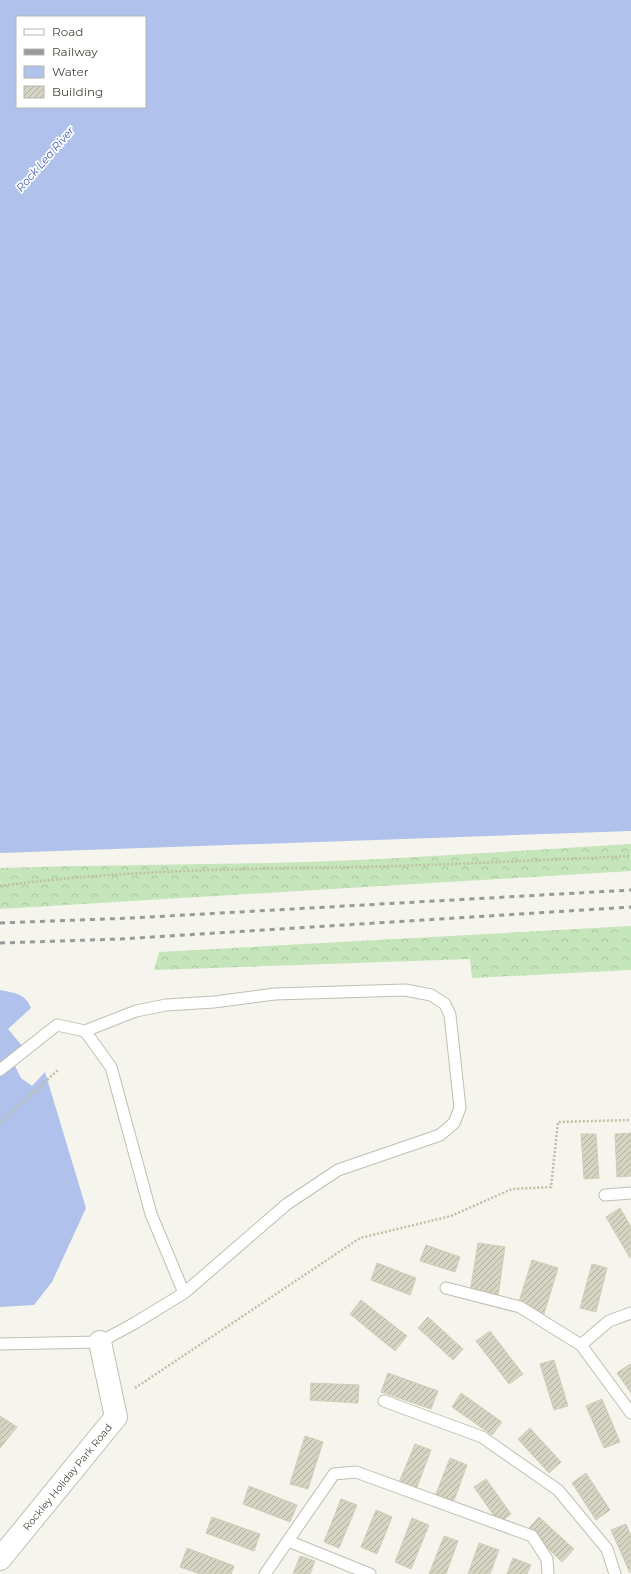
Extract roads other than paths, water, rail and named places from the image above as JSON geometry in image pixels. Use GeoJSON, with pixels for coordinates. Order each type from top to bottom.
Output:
{"type":"FeatureCollection","features":[{"type":"Feature","properties":{"kind":"street","name":"Rockley Holiday Park Road"},"geometry":{"type":"LineString","coordinates":[[0,1559],[116,1417],[100,1342]]}},
{"type":"Feature","properties":{"kind":"lane"},"geometry":{"type":"LineString","coordinates":[[0,1070],[57,1026],[85,1031],[136,1011],[166,1005],[214,1002],[275,994],[405,990],[431,995],[445,1004],[450,1015],[460,1108],[454,1123],[440,1135],[338,1170],[287,1204],[184,1293],[135,1323],[100,1342],[0,1344]]}},
{"type":"Feature","properties":{"kind":"lane"},"geometry":{"type":"LineString","coordinates":[[85,1031],[111,1066],[151,1214],[184,1293]]}},
{"type":"Feature","properties":{"kind":"lane"},"geometry":{"type":"LineString","coordinates":[[605,1195],[631,1193]]}},
{"type":"Feature","properties":{"kind":"lane"},"geometry":{"type":"LineString","coordinates":[[446,1288],[520,1307],[581,1345],[631,1413]]}},
{"type":"Feature","properties":{"kind":"lane"},"geometry":{"type":"LineString","coordinates":[[581,1345],[609,1321],[631,1314]]}},
{"type":"Feature","properties":{"kind":"lane"},"geometry":{"type":"LineString","coordinates":[[384,1401],[482,1437],[558,1490],[607,1549],[615,1574]]}},
{"type":"Feature","properties":{"kind":"lane"},"geometry":{"type":"LineString","coordinates":[[265,1574],[334,1474],[356,1472],[532,1536],[547,1559],[548,1574]]}},
{"type":"Feature","properties":{"kind":"lane"},"geometry":{"type":"LineString","coordinates":[[288,1541],[370,1574]]}},
{"type":"Feature","properties":{"kind":"water","name":"Rock Lea River"},"geometry":{"type":"Polygon","coordinates":[[[0,0],[631,0],[631,831],[0,853],[0,0]]]}},
{"type":"Feature","properties":{"kind":"water"},"geometry":{"type":"Polygon","coordinates":[[[0,990],[18,994],[26,999],[31,1008],[8,1029],[28,1053],[15,1066],[21,1078],[32,1086],[45,1072],[86,1208],[52,1282],[34,1305],[0,1307],[0,990]]]}},
{"type":"Feature","properties":{"kind":"railway"},"geometry":{"type":"LineString","coordinates":[[0,923],[132,918],[631,890]]}},
{"type":"Feature","properties":{"kind":"railway"},"geometry":{"type":"LineString","coordinates":[[0,943],[120,939],[631,907]]}}]}
